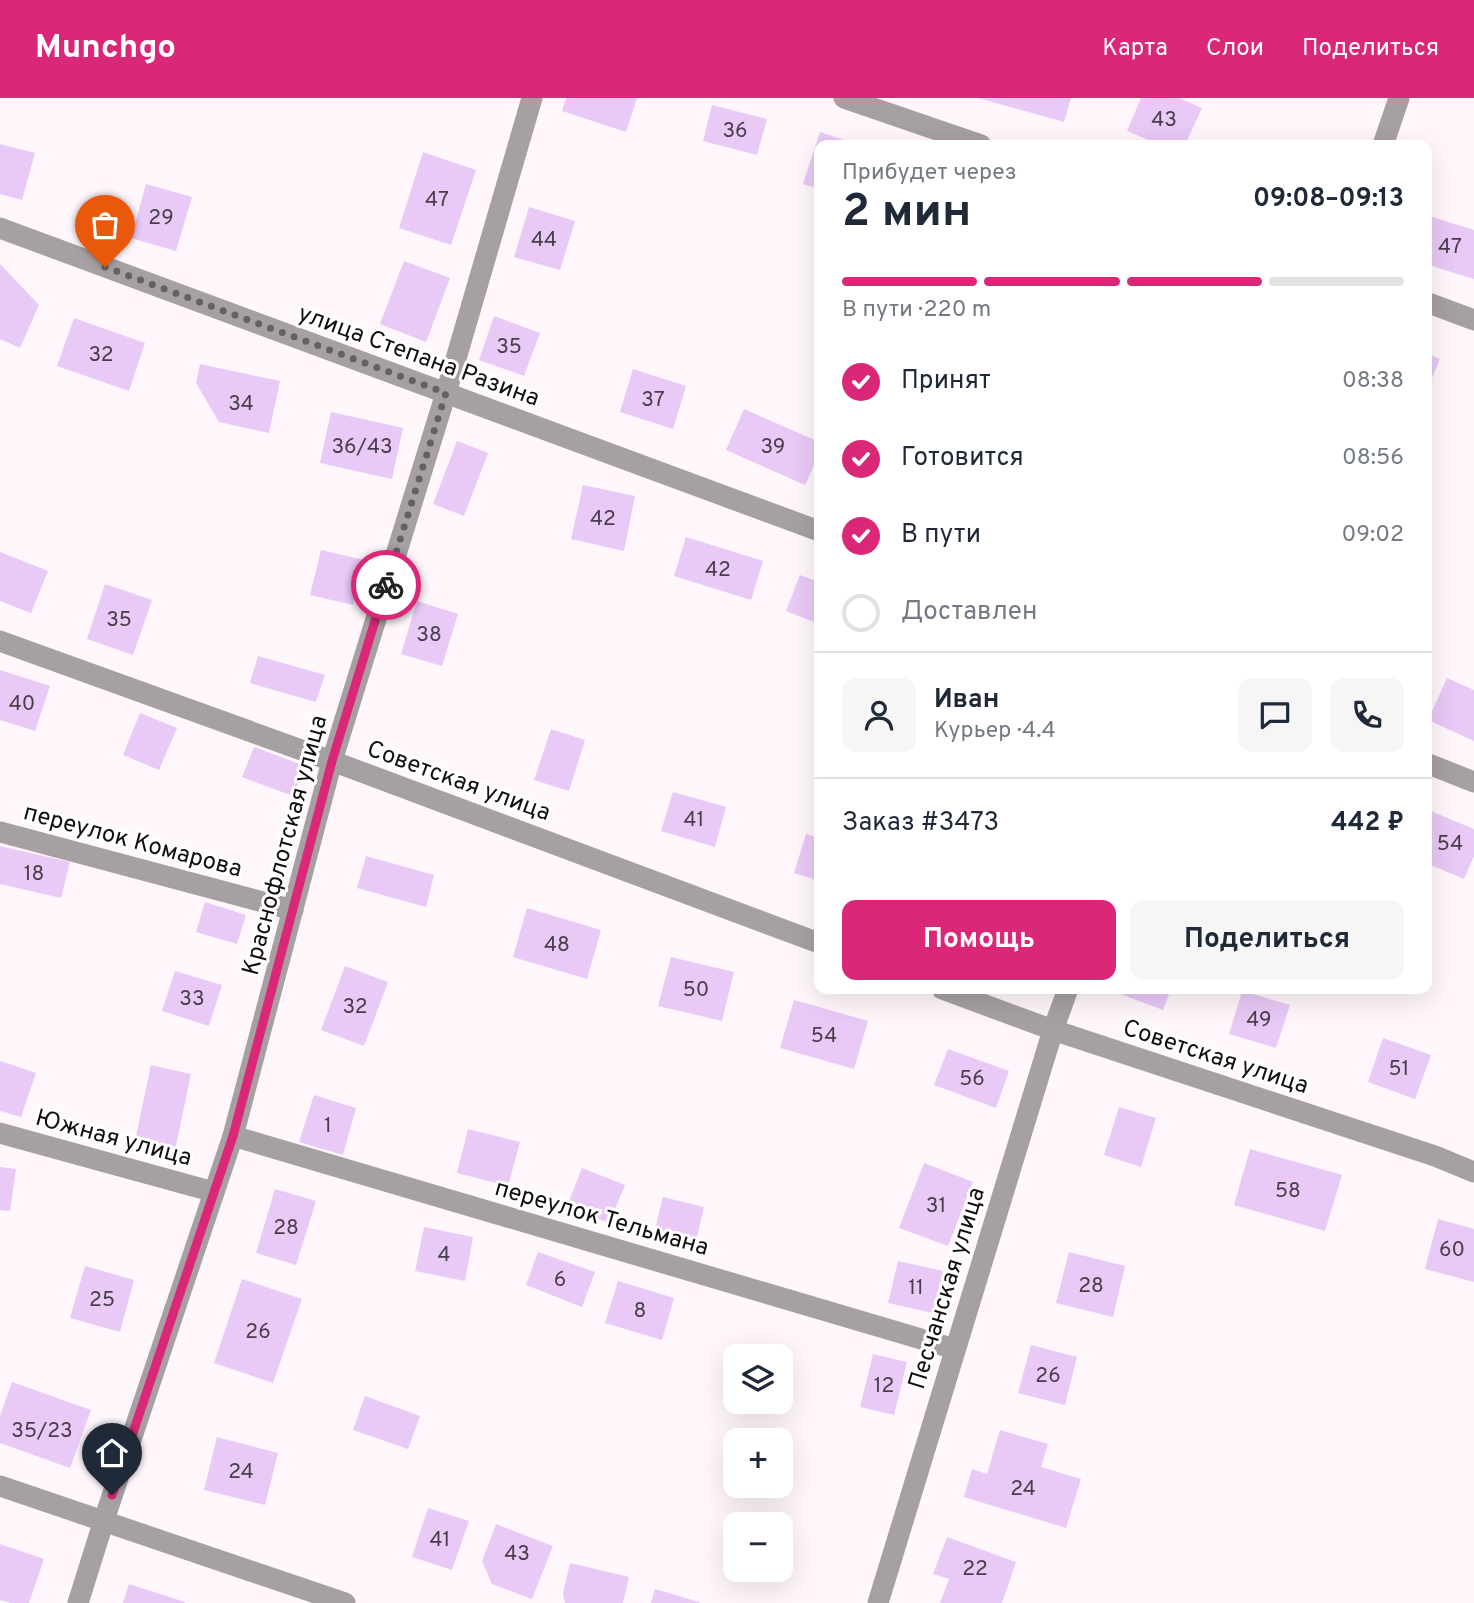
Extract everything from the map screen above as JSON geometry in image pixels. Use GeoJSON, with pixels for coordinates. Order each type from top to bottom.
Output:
{"type":"FeatureCollection","features":[{"type":"Feature","properties":{"kind":"street","name":"Краснофлотская улица"},"geometry":{"type":"LineString","coordinates":[[78,1603],[233,1136],[332,761],[446,393],[533,98]]}},
{"type":"Feature","properties":{"kind":"street"},"geometry":{"type":"LineString","coordinates":[[844,98],[966,140]]}},
{"type":"Feature","properties":{"kind":"street"},"geometry":{"type":"LineString","coordinates":[[1385,140],[1399,98]]}},
{"type":"Feature","properties":{"kind":"street","name":"улица Степана Разина"},"geometry":{"type":"LineString","coordinates":[[0,228],[814,529]]}},
{"type":"Feature","properties":{"kind":"street"},"geometry":{"type":"LineString","coordinates":[[1432,304],[1474,320]]}},
{"type":"Feature","properties":{"kind":"street","name":"Советская улица"},"geometry":{"type":"LineString","coordinates":[[0,641],[332,761],[814,941]]}},
{"type":"Feature","properties":{"kind":"street"},"geometry":{"type":"LineString","coordinates":[[1432,765],[1474,782]]}},
{"type":"Feature","properties":{"kind":"street","name":"переулок Комарова"},"geometry":{"type":"LineString","coordinates":[[0,832],[293,910]]}},
{"type":"Feature","properties":{"kind":"street","name":"Советская улица"},"geometry":{"type":"LineString","coordinates":[[955,994],[1052,1030],[1435,1156],[1474,1172]]}},
{"type":"Feature","properties":{"kind":"street","name":"Песчанская улица"},"geometry":{"type":"LineString","coordinates":[[878,1603],[1052,1030],[1066,994]]}},
{"type":"Feature","properties":{"kind":"street","name":"Южная улица"},"geometry":{"type":"LineString","coordinates":[[0,1133],[214,1192]]}},
{"type":"Feature","properties":{"kind":"street","name":"переулок Тельмана"},"geometry":{"type":"LineString","coordinates":[[233,1136],[955,1349]]}},
{"type":"Feature","properties":{"kind":"street"},"geometry":{"type":"LineString","coordinates":[[0,1486],[345,1603]]}},
{"type":"Feature","properties":{"kind":"building"},"geometry":{"type":"Polygon","coordinates":[[[566,98],[637,98],[626,132],[562,111],[566,98]]]}},
{"type":"Feature","properties":{"kind":"building"},"geometry":{"type":"Polygon","coordinates":[[[978,98],[1071,98],[1064,122],[978,98]]]}},
{"type":"Feature","properties":{"kind":"building"},"geometry":{"type":"Polygon","coordinates":[[[1141,98],[1179,98],[1202,108],[1187,140],[1148,140],[1127,131],[1141,98]]]}},
{"type":"Feature","properties":{"kind":"building"},"geometry":{"type":"Polygon","coordinates":[[[712,105],[767,119],[757,155],[703,141],[712,105]]]}},
{"type":"Feature","properties":{"kind":"building"},"geometry":{"type":"Polygon","coordinates":[[[820,132],[844,140],[817,140],[820,132]]]}},
{"type":"Feature","properties":{"kind":"building"},"geometry":{"type":"Polygon","coordinates":[[[0,144],[35,153],[22,200],[0,194],[0,144]]]}},
{"type":"Feature","properties":{"kind":"building"},"geometry":{"type":"Polygon","coordinates":[[[814,150],[814,187],[803,184],[814,150]]]}},
{"type":"Feature","properties":{"kind":"building"},"geometry":{"type":"Polygon","coordinates":[[[423,152],[476,170],[451,245],[399,228],[423,152]]]}},
{"type":"Feature","properties":{"kind":"building"},"geometry":{"type":"Polygon","coordinates":[[[146,184],[192,197],[176,251],[131,238],[146,184]]]}},
{"type":"Feature","properties":{"kind":"building"},"geometry":{"type":"Polygon","coordinates":[[[529,207],[575,221],[560,270],[514,257],[529,207]]]}},
{"type":"Feature","properties":{"kind":"building"},"geometry":{"type":"Polygon","coordinates":[[[1432,217],[1474,230],[1474,279],[1432,265],[1432,217]]]}},
{"type":"Feature","properties":{"kind":"building"},"geometry":{"type":"Polygon","coordinates":[[[404,261],[450,278],[426,342],[380,324],[404,261]]]}},
{"type":"Feature","properties":{"kind":"building"},"geometry":{"type":"Polygon","coordinates":[[[0,264],[39,305],[20,348],[0,339],[0,264]]]}},
{"type":"Feature","properties":{"kind":"building"},"geometry":{"type":"Polygon","coordinates":[[[494,316],[540,333],[524,376],[479,360],[494,316]]]}},
{"type":"Feature","properties":{"kind":"building"},"geometry":{"type":"Polygon","coordinates":[[[74,318],[145,343],[129,391],[57,366],[74,318]]]}},
{"type":"Feature","properties":{"kind":"building"},"geometry":{"type":"Polygon","coordinates":[[[1432,356],[1440,359],[1432,378],[1432,356]]]}},
{"type":"Feature","properties":{"kind":"building"},"geometry":{"type":"Polygon","coordinates":[[[200,364],[280,381],[269,433],[219,422],[196,383],[200,364]]]}},
{"type":"Feature","properties":{"kind":"building"},"geometry":{"type":"Polygon","coordinates":[[[633,369],[686,386],[673,429],[620,412],[633,369]]]}},
{"type":"Feature","properties":{"kind":"building"},"geometry":{"type":"Polygon","coordinates":[[[744,409],[814,440],[814,465],[805,485],[726,450],[744,409]]]}},
{"type":"Feature","properties":{"kind":"building"},"geometry":{"type":"Polygon","coordinates":[[[331,412],[403,428],[392,479],[320,463],[331,412]]]}},
{"type":"Feature","properties":{"kind":"building"},"geometry":{"type":"Polygon","coordinates":[[[457,441],[488,453],[464,516],[433,504],[457,441]]]}},
{"type":"Feature","properties":{"kind":"building"},"geometry":{"type":"Polygon","coordinates":[[[583,485],[635,496],[624,551],[571,539],[583,485]]]}},
{"type":"Feature","properties":{"kind":"building"},"geometry":{"type":"Polygon","coordinates":[[[686,537],[763,561],[751,600],[674,576],[686,537]]]}},
{"type":"Feature","properties":{"kind":"building"},"geometry":{"type":"Polygon","coordinates":[[[321,550],[364,560],[353,605],[310,595],[321,550]]]}},
{"type":"Feature","properties":{"kind":"building"},"geometry":{"type":"Polygon","coordinates":[[[0,552],[48,571],[31,613],[0,601],[0,552]]]}},
{"type":"Feature","properties":{"kind":"building"},"geometry":{"type":"Polygon","coordinates":[[[800,575],[814,580],[814,622],[786,611],[800,575]]]}},
{"type":"Feature","properties":{"kind":"building"},"geometry":{"type":"Polygon","coordinates":[[[105,584],[152,600],[133,655],[87,639],[105,584]]]}},
{"type":"Feature","properties":{"kind":"building"},"geometry":{"type":"Polygon","coordinates":[[[417,601],[458,614],[442,666],[401,654],[417,601]]]}},
{"type":"Feature","properties":{"kind":"building"},"geometry":{"type":"Polygon","coordinates":[[[258,656],[325,675],[316,702],[250,683],[258,656]]]}},
{"type":"Feature","properties":{"kind":"building"},"geometry":{"type":"Polygon","coordinates":[[[0,670],[50,686],[35,731],[0,720],[0,670]]]}},
{"type":"Feature","properties":{"kind":"building"},"geometry":{"type":"Polygon","coordinates":[[[1447,678],[1474,690],[1474,741],[1432,722],[1432,711],[1447,678]]]}},
{"type":"Feature","properties":{"kind":"building"},"geometry":{"type":"Polygon","coordinates":[[[140,713],[177,728],[159,770],[123,755],[140,713]]]}},
{"type":"Feature","properties":{"kind":"building"},"geometry":{"type":"Polygon","coordinates":[[[551,729],[585,740],[569,791],[534,780],[551,729]]]}},
{"type":"Feature","properties":{"kind":"building"},"geometry":{"type":"Polygon","coordinates":[[[254,747],[305,766],[293,796],[242,777],[254,747]]]}},
{"type":"Feature","properties":{"kind":"building"},"geometry":{"type":"Polygon","coordinates":[[[673,792],[726,807],[715,847],[661,831],[673,792]]]}},
{"type":"Feature","properties":{"kind":"building"},"geometry":{"type":"Polygon","coordinates":[[[1432,812],[1474,829],[1474,856],[1464,879],[1432,866],[1432,812]]]}},
{"type":"Feature","properties":{"kind":"building"},"geometry":{"type":"Polygon","coordinates":[[[806,834],[814,836],[814,879],[794,873],[806,834]]]}},
{"type":"Feature","properties":{"kind":"building"},"geometry":{"type":"Polygon","coordinates":[[[0,846],[70,862],[61,898],[0,884],[0,846]]]}},
{"type":"Feature","properties":{"kind":"building"},"geometry":{"type":"Polygon","coordinates":[[[366,856],[434,875],[426,907],[357,888],[366,856]]]}},
{"type":"Feature","properties":{"kind":"building"},"geometry":{"type":"Polygon","coordinates":[[[205,902],[246,915],[237,944],[196,932],[205,902]]]}},
{"type":"Feature","properties":{"kind":"building"},"geometry":{"type":"Polygon","coordinates":[[[527,908],[601,930],[587,979],[513,957],[527,908]]]}},
{"type":"Feature","properties":{"kind":"building"},"geometry":{"type":"Polygon","coordinates":[[[671,957],[734,972],[722,1021],[658,1006],[671,957]]]}},
{"type":"Feature","properties":{"kind":"building"},"geometry":{"type":"Polygon","coordinates":[[[345,966],[388,982],[364,1046],[321,1030],[345,966]]]}},
{"type":"Feature","properties":{"kind":"building"},"geometry":{"type":"Polygon","coordinates":[[[175,971],[222,985],[209,1026],[162,1011],[175,971]]]}},
{"type":"Feature","properties":{"kind":"building"},"geometry":{"type":"Polygon","coordinates":[[[1120,994],[1169,994],[1163,1010],[1120,994]]]}},
{"type":"Feature","properties":{"kind":"building"},"geometry":{"type":"Polygon","coordinates":[[[1241,994],[1252,994],[1290,1005],[1276,1048],[1229,1034],[1241,994]]]}},
{"type":"Feature","properties":{"kind":"building"},"geometry":{"type":"Polygon","coordinates":[[[794,1000],[868,1021],[854,1069],[780,1048],[794,1000]]]}},
{"type":"Feature","properties":{"kind":"building"},"geometry":{"type":"Polygon","coordinates":[[[1383,1038],[1431,1055],[1415,1099],[1368,1082],[1383,1038]]]}},
{"type":"Feature","properties":{"kind":"building"},"geometry":{"type":"Polygon","coordinates":[[[948,1049],[1009,1071],[996,1108],[934,1085],[948,1049]]]}},
{"type":"Feature","properties":{"kind":"building"},"geometry":{"type":"Polygon","coordinates":[[[0,1061],[36,1073],[21,1117],[0,1111],[0,1061]]]}},
{"type":"Feature","properties":{"kind":"building"},"geometry":{"type":"Polygon","coordinates":[[[151,1065],[191,1074],[174,1155],[134,1146],[151,1065]]]}},
{"type":"Feature","properties":{"kind":"building"},"geometry":{"type":"Polygon","coordinates":[[[314,1095],[356,1108],[343,1155],[299,1142],[314,1095]]]}},
{"type":"Feature","properties":{"kind":"building"},"geometry":{"type":"Polygon","coordinates":[[[1119,1107],[1156,1118],[1141,1167],[1104,1155],[1119,1107]]]}},
{"type":"Feature","properties":{"kind":"building"},"geometry":{"type":"Polygon","coordinates":[[[468,1129],[520,1142],[508,1186],[457,1173],[468,1129]]]}},
{"type":"Feature","properties":{"kind":"building"},"geometry":{"type":"Polygon","coordinates":[[[1250,1149],[1342,1175],[1325,1231],[1234,1205],[1250,1149]]]}},
{"type":"Feature","properties":{"kind":"building"},"geometry":{"type":"Polygon","coordinates":[[[924,1163],[973,1182],[948,1246],[899,1228],[924,1163]]]}},
{"type":"Feature","properties":{"kind":"building"},"geometry":{"type":"Polygon","coordinates":[[[0,1167],[16,1169],[10,1211],[0,1210],[0,1167]]]}},
{"type":"Feature","properties":{"kind":"building"},"geometry":{"type":"Polygon","coordinates":[[[582,1168],[625,1185],[609,1223],[567,1206],[582,1168]]]}},
{"type":"Feature","properties":{"kind":"building"},"geometry":{"type":"Polygon","coordinates":[[[275,1189],[316,1201],[296,1265],[256,1253],[275,1189]]]}},
{"type":"Feature","properties":{"kind":"building"},"geometry":{"type":"Polygon","coordinates":[[[663,1197],[704,1207],[694,1249],[653,1238],[663,1197]]]}},
{"type":"Feature","properties":{"kind":"building"},"geometry":{"type":"Polygon","coordinates":[[[1438,1219],[1474,1229],[1474,1282],[1425,1269],[1438,1219]]]}},
{"type":"Feature","properties":{"kind":"building"},"geometry":{"type":"Polygon","coordinates":[[[424,1227],[473,1237],[465,1281],[415,1271],[424,1227]]]}},
{"type":"Feature","properties":{"kind":"building"},"geometry":{"type":"Polygon","coordinates":[[[538,1252],[595,1272],[582,1307],[526,1285],[538,1252]]]}},
{"type":"Feature","properties":{"kind":"building"},"geometry":{"type":"Polygon","coordinates":[[[1069,1252],[1125,1266],[1113,1317],[1056,1303],[1069,1252]]]}},
{"type":"Feature","properties":{"kind":"building"},"geometry":{"type":"Polygon","coordinates":[[[898,1261],[943,1271],[933,1313],[888,1303],[898,1261]]]}},
{"type":"Feature","properties":{"kind":"building"},"geometry":{"type":"Polygon","coordinates":[[[85,1266],[134,1280],[120,1332],[70,1318],[85,1266]]]}},
{"type":"Feature","properties":{"kind":"building"},"geometry":{"type":"Polygon","coordinates":[[[242,1279],[302,1299],[273,1383],[214,1363],[242,1279]]]}},
{"type":"Feature","properties":{"kind":"building"},"geometry":{"type":"Polygon","coordinates":[[[618,1281],[674,1298],[662,1340],[605,1323],[618,1281]]]}},
{"type":"Feature","properties":{"kind":"building"},"geometry":{"type":"Polygon","coordinates":[[[1031,1345],[1077,1357],[1065,1405],[1018,1393],[1031,1345]]]}},
{"type":"Feature","properties":{"kind":"building"},"geometry":{"type":"Polygon","coordinates":[[[873,1354],[907,1362],[894,1415],[860,1407],[873,1354]]]}},
{"type":"Feature","properties":{"kind":"building"},"geometry":{"type":"Polygon","coordinates":[[[12,1382],[91,1410],[70,1468],[0,1443],[0,1416],[12,1382]]]}},
{"type":"Feature","properties":{"kind":"building"},"geometry":{"type":"Polygon","coordinates":[[[365,1396],[420,1416],[408,1449],[353,1430],[365,1396]]]}},
{"type":"Feature","properties":{"kind":"building"},"geometry":{"type":"Polygon","coordinates":[[[1000,1430],[1048,1444],[1041,1467],[1081,1479],[1066,1528],[964,1497],[972,1469],[987,1474],[1000,1430]]]}},
{"type":"Feature","properties":{"kind":"building"},"geometry":{"type":"Polygon","coordinates":[[[217,1437],[278,1453],[265,1505],[204,1490],[217,1437]]]}},
{"type":"Feature","properties":{"kind":"building"},"geometry":{"type":"Polygon","coordinates":[[[428,1508],[469,1521],[452,1570],[412,1557],[428,1508]]]}},
{"type":"Feature","properties":{"kind":"building"},"geometry":{"type":"Polygon","coordinates":[[[496,1524],[553,1546],[532,1599],[492,1584],[482,1561],[496,1524]]]}},
{"type":"Feature","properties":{"kind":"building"},"geometry":{"type":"Polygon","coordinates":[[[947,1537],[1016,1562],[1002,1603],[940,1603],[949,1579],[933,1574],[947,1537]]]}},
{"type":"Feature","properties":{"kind":"building"},"geometry":{"type":"Polygon","coordinates":[[[0,1544],[44,1559],[29,1603],[0,1600],[0,1544]]]}},
{"type":"Feature","properties":{"kind":"building"},"geometry":{"type":"Polygon","coordinates":[[[570,1563],[629,1577],[623,1603],[565,1603],[563,1594],[570,1563]]]}},
{"type":"Feature","properties":{"kind":"building"},"geometry":{"type":"Polygon","coordinates":[[[129,1584],[185,1602],[185,1603],[123,1603],[129,1584]]]}},
{"type":"Feature","properties":{"kind":"building"},"geometry":{"type":"Polygon","coordinates":[[[655,1589],[699,1602],[699,1603],[651,1603],[655,1589]]]}},
{"type":"Feature","properties":{"kind":"way so far"},"geometry":{"type":"LineString","coordinates":[[105,267],[446,393],[386,585]]}},
{"type":"Feature","properties":{"kind":"route"},"geometry":{"type":"LineString","coordinates":[[112,1495],[233,1136],[332,761],[386,585]]}}]}
